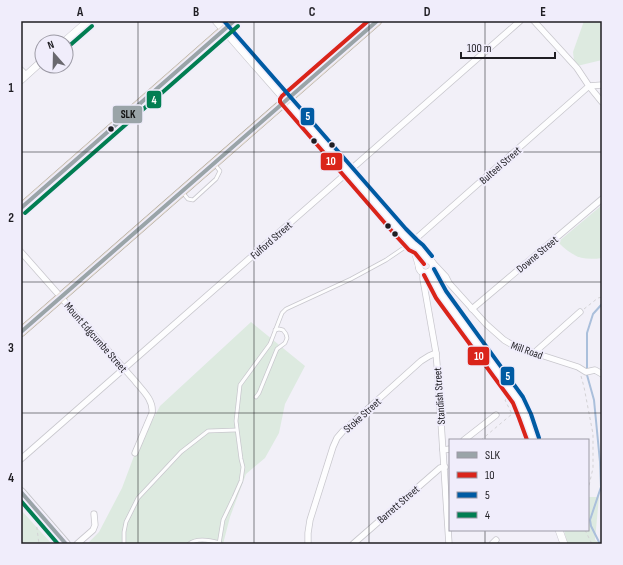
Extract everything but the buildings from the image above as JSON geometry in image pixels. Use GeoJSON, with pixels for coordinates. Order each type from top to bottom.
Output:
{"type":"FeatureCollection","features":[{"type":"Feature","properties":{"kind":"main road"},"geometry":{"type":"LineString","coordinates":[[21,208],[234,21]]}},
{"type":"Feature","properties":{"kind":"main road"},"geometry":{"type":"LineString","coordinates":[[21,332],[377,21]]}},
{"type":"Feature","properties":{"kind":"main road"},"geometry":{"type":"LineString","coordinates":[[21,492],[66,544]]}},
{"type":"Feature","properties":{"kind":"street"},"geometry":{"type":"LineString","coordinates":[[73,34],[88,21]]}},
{"type":"Feature","properties":{"kind":"street"},"geometry":{"type":"LineString","coordinates":[[216,21],[412,244],[430,261],[433,267],[428,272]]}},
{"type":"Feature","properties":{"kind":"street","name":"Fulford Street"},"geometry":{"type":"LineString","coordinates":[[21,460],[520,21]]}},
{"type":"Feature","properties":{"kind":"street"},"geometry":{"type":"LineString","coordinates":[[534,21],[577,68],[602,102]]}},
{"type":"Feature","properties":{"kind":"street"},"geometry":{"type":"LineString","coordinates":[[23,75],[34,67]]}},
{"type":"Feature","properties":{"kind":"street"},"geometry":{"type":"LineString","coordinates":[[589,86],[602,85]]}},
{"type":"Feature","properties":{"kind":"street","name":"Bulteel Street"},"geometry":{"type":"LineString","coordinates":[[412,244],[589,86]]}},
{"type":"Feature","properties":{"kind":"street","name":"Downe Street"},"geometry":{"type":"LineString","coordinates":[[472,309],[602,199]]}},
{"type":"Feature","properties":{"kind":"street"},"geometry":{"type":"LineString","coordinates":[[412,244],[420,270],[428,272],[441,294],[514,395],[522,408],[533,439]]}},
{"type":"Feature","properties":{"kind":"street","name":"Mount Edgcumbe Street"},"geometry":{"type":"LineString","coordinates":[[21,252],[147,396],[152,407],[152,413],[135,453]]}},
{"type":"Feature","properties":{"kind":"street"},"geometry":{"type":"LineString","coordinates":[[419,265],[423,260],[430,261]]}},
{"type":"Feature","properties":{"kind":"street","name":"Mill Road"},"geometry":{"type":"LineString","coordinates":[[430,261],[446,277],[449,283],[486,324],[504,340],[534,353],[580,368],[586,372],[595,370],[602,374]]}},
{"type":"Feature","properties":{"kind":"street","name":"Mill Road"},"geometry":{"type":"LineString","coordinates":[[428,272],[449,283]]}},
{"type":"Feature","properties":{"kind":"street","name":"Standish Street"},"geometry":{"type":"LineString","coordinates":[[428,272],[422,279],[436,352],[449,529]]}},
{"type":"Feature","properties":{"kind":"street"},"geometry":{"type":"LineString","coordinates":[[534,353],[580,312]]}},
{"type":"Feature","properties":{"kind":"street","name":"Stoke Street"},"geometry":{"type":"LineString","coordinates":[[308,544],[310,520],[337,438],[421,361],[436,352]]}},
{"type":"Feature","properties":{"kind":"street"},"geometry":{"type":"LineString","coordinates":[[465,439],[496,415]]}},
{"type":"Feature","properties":{"kind":"street"},"geometry":{"type":"LineString","coordinates":[[443,450],[449,449]]}},
{"type":"Feature","properties":{"kind":"street","name":"Barrett Street"},"geometry":{"type":"LineString","coordinates":[[353,544],[440,468],[445,467]]}},
{"type":"Feature","properties":{"kind":"street"},"geometry":{"type":"LineString","coordinates":[[77,544],[93,530],[95,525],[94,514]]}},
{"type":"Feature","properties":{"kind":"street","name":"Standish Street"},"geometry":{"type":"LineString","coordinates":[[449,531],[450,544]]}},
{"type":"Feature","properties":{"kind":"street"},"geometry":{"type":"LineString","coordinates":[[559,531],[564,544]]}},
{"type":"Feature","properties":{"kind":"lane"},"geometry":{"type":"LineString","coordinates":[[182,192],[188,199],[193,200],[216,179],[220,171],[214,164]]}},
{"type":"Feature","properties":{"kind":"lane"},"geometry":{"type":"LineString","coordinates":[[189,544],[193,540],[209,539],[220,543],[223,520],[241,481],[243,467],[236,430],[240,385],[270,344],[282,313],[286,309],[351,279],[412,244]]}},
{"type":"Feature","properties":{"kind":"lane"},"geometry":{"type":"LineString","coordinates":[[256,396],[259,393],[277,349],[285,342],[287,338],[283,330],[275,330]]}},
{"type":"Feature","properties":{"kind":"lane"},"geometry":{"type":"LineString","coordinates":[[124,544],[126,522],[138,498],[180,452],[208,431],[236,430]]}},
{"type":"Feature","properties":{"kind":"path"},"geometry":{"type":"LineString","coordinates":[[580,312],[598,298],[602,297]]}},
{"type":"Feature","properties":{"kind":"path"},"geometry":{"type":"LineString","coordinates":[[580,368],[593,434],[593,468],[589,486]]}},
{"type":"Feature","properties":{"kind":"path"},"geometry":{"type":"LineString","coordinates":[[482,439],[512,414],[505,400],[514,395]]}},
{"type":"Feature","properties":{"kind":"path"},"geometry":{"type":"LineString","coordinates":[[35,508],[38,544]]}},
{"type":"Feature","properties":{"kind":"path"},"geometry":{"type":"LineString","coordinates":[[586,531],[592,544]]}},
{"type":"Feature","properties":{"kind":"shaded area"},"geometry":{"type":"Polygon","coordinates":[[[584,21],[602,21],[602,60],[577,66],[574,61],[573,52],[584,21]]]}},
{"type":"Feature","properties":{"kind":"shaded area"},"geometry":{"type":"Polygon","coordinates":[[[602,205],[602,258],[588,259],[577,256],[568,251],[558,242],[602,205]]]}},
{"type":"Feature","properties":{"kind":"shaded area"},"geometry":{"type":"Polygon","coordinates":[[[251,322],[305,366],[285,404],[279,433],[265,458],[246,474],[230,517],[223,544],[87,544],[99,532],[122,488],[134,456],[160,406],[251,322]]]}},
{"type":"Feature","properties":{"kind":"shaded area"},"geometry":{"type":"Polygon","coordinates":[[[589,497],[599,497],[595,540],[602,544],[567,544],[564,531],[589,531],[589,497]]]}},
{"type":"Feature","properties":{"kind":"shaded area"},"geometry":{"type":"Polygon","coordinates":[[[21,510],[52,544],[21,544],[21,510]]]}},
{"type":"Feature","properties":{"kind":"waterway"},"geometry":{"type":"LineString","coordinates":[[600,544],[591,526],[590,520],[601,487],[594,400],[587,375],[587,333],[593,314],[602,304]]}},
{"type":"Feature","properties":{"kind":"transit line","name":"5"},"geometry":{"type":"LineString","coordinates":[[224,21],[406,229],[432,256]]}},
{"type":"Feature","properties":{"kind":"transit line","name":"SLK"},"geometry":{"type":"LineString","coordinates":[[21,208],[234,21]]}},
{"type":"Feature","properties":{"kind":"transit line","name":"10"},"geometry":{"type":"LineString","coordinates":[[368,21],[282,96],[280,102],[397,237],[409,250],[415,253],[424,264]]}},
{"type":"Feature","properties":{"kind":"transit line","name":"SLK"},"geometry":{"type":"LineString","coordinates":[[21,332],[377,21]]}},
{"type":"Feature","properties":{"kind":"transit line","name":"4"},"geometry":{"type":"LineString","coordinates":[[74,42],[92,26]]}},
{"type":"Feature","properties":{"kind":"transit line","name":"4"},"geometry":{"type":"LineString","coordinates":[[25,213],[238,26]]}},
{"type":"Feature","properties":{"kind":"transit line","name":"5"},"geometry":{"type":"LineString","coordinates":[[434,269],[446,291],[523,397],[531,414],[539,438]]}},
{"type":"Feature","properties":{"kind":"transit line","name":"10"},"geometry":{"type":"LineString","coordinates":[[424,275],[436,298],[513,403],[527,439]]}},
{"type":"Feature","properties":{"kind":"transit line","name":"SLK"},"geometry":{"type":"LineString","coordinates":[[21,492],[66,544]]}},
{"type":"Feature","properties":{"kind":"transit line","name":"4"},"geometry":{"type":"LineString","coordinates":[[21,501],[58,544]]}}]}
